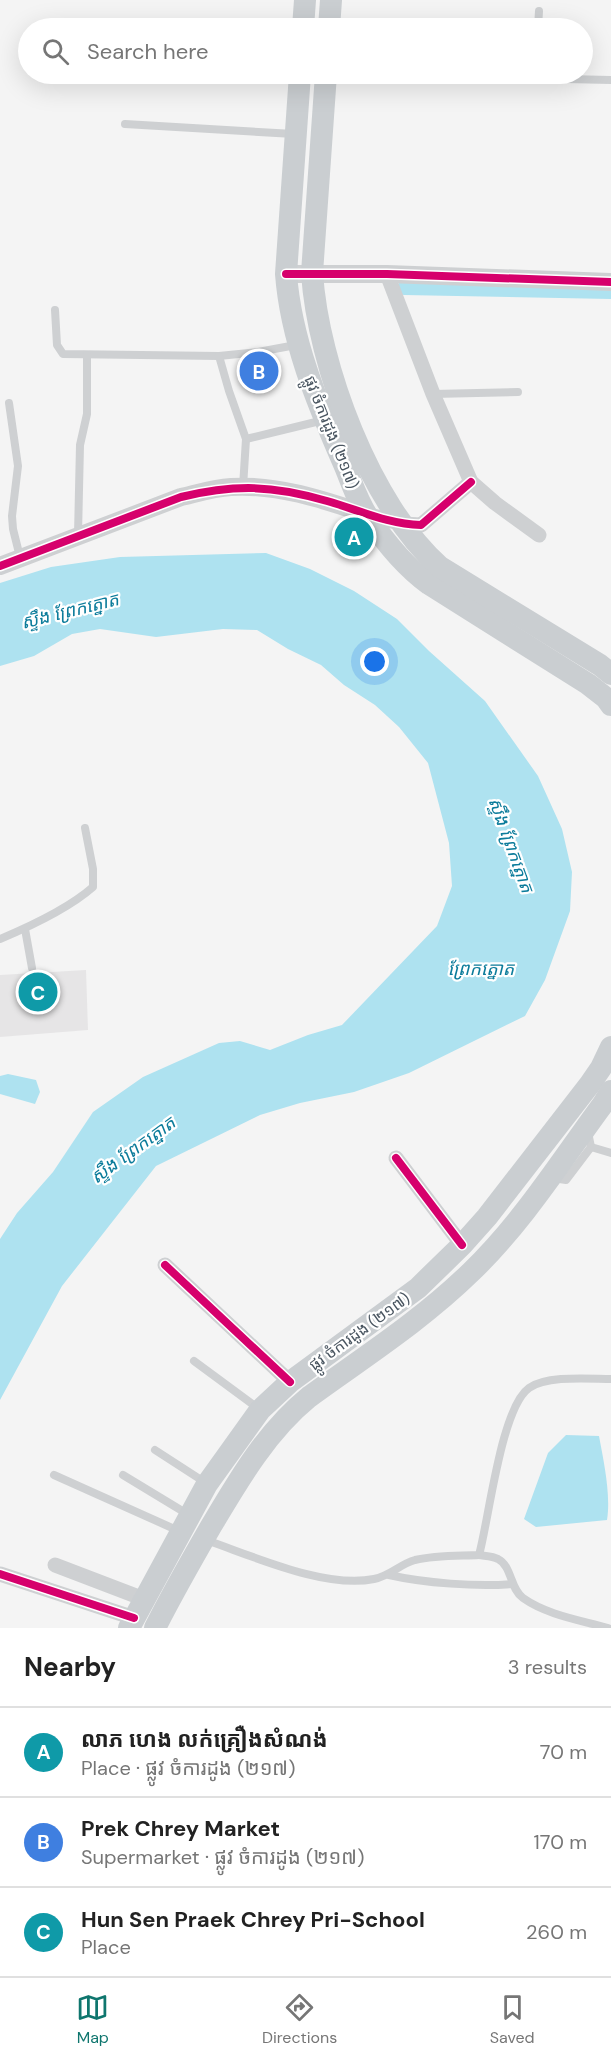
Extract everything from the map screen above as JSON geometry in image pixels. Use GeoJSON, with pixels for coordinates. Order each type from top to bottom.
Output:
{"type":"FeatureCollection","features":[{"type":"Feature","properties":{"kind":"main road"},"geometry":{"type":"LineString","coordinates":[[304,18],[305,0]]}},
{"type":"Feature","properties":{"kind":"main road"},"geometry":{"type":"LineString","coordinates":[[330,18],[331,0]]}},
{"type":"Feature","properties":{"kind":"main road","name":"ផ្លូវ ចំការដូង (២១៧)"},"geometry":{"type":"LineString","coordinates":[[299,84],[286,274],[288,298],[299,345],[318,405],[366,514],[409,569],[429,584],[588,684],[611,705]]}},
{"type":"Feature","properties":{"kind":"main road","name":"ផ្លូវ ចំការដូង (២១៧)"},"geometry":{"type":"LineString","coordinates":[[325,84],[312,273],[313,297],[340,399],[368,466],[403,524],[423,552],[440,567],[611,674]]}},
{"type":"Feature","properties":{"kind":"main road","name":"ផ្លូវ ចំការដូង (២១៧)"},"geometry":{"type":"LineString","coordinates":[[136,1615],[207,1484],[261,1410],[290,1382],[418,1288],[462,1245],[488,1217],[606,1069],[611,1047]]}},
{"type":"Feature","properties":{"kind":"main road","name":"ផ្លូវ ចំការដូង (២១៧)"},"geometry":{"type":"LineString","coordinates":[[155,1628],[233,1489],[275,1429],[290,1413],[432,1307],[471,1272],[505,1236],[549,1177],[589,1136],[611,1091]]}},
{"type":"Feature","properties":{"kind":"street"},"geometry":{"type":"LineString","coordinates":[[286,274],[387,274],[611,282]]}},
{"type":"Feature","properties":{"kind":"street"},"geometry":{"type":"LineString","coordinates":[[387,274],[433,394],[471,482],[495,503],[539,535]]}},
{"type":"Feature","properties":{"kind":"street"},"geometry":{"type":"LineString","coordinates":[[0,566],[181,497],[210,490],[243,487],[283,491],[327,501],[403,524],[421,525],[471,482]]}},
{"type":"Feature","properties":{"kind":"street"},"geometry":{"type":"LineString","coordinates":[[396,1158],[462,1245]]}},
{"type":"Feature","properties":{"kind":"street"},"geometry":{"type":"LineString","coordinates":[[165,1265],[290,1382]]}},
{"type":"Feature","properties":{"kind":"street"},"geometry":{"type":"LineString","coordinates":[[55,1565],[136,1615]]}},
{"type":"Feature","properties":{"kind":"street"},"geometry":{"type":"LineString","coordinates":[[0,1574],[136,1615]]}},
{"type":"Feature","properties":{"kind":"lane"},"geometry":{"type":"LineString","coordinates":[[539,11],[539,18]]}},
{"type":"Feature","properties":{"kind":"lane"},"geometry":{"type":"LineString","coordinates":[[593,79],[611,80]]}},
{"type":"Feature","properties":{"kind":"lane"},"geometry":{"type":"LineString","coordinates":[[125,124],[296,134]]}},
{"type":"Feature","properties":{"kind":"lane"},"geometry":{"type":"LineString","coordinates":[[56,310],[56,337],[59,350],[63,354],[219,356],[299,345]]}},
{"type":"Feature","properties":{"kind":"lane"},"geometry":{"type":"LineString","coordinates":[[78,535],[80,445],[87,400],[87,355]]}},
{"type":"Feature","properties":{"kind":"lane"},"geometry":{"type":"LineString","coordinates":[[219,356],[246,438],[243,487]]}},
{"type":"Feature","properties":{"kind":"lane"},"geometry":{"type":"LineString","coordinates":[[433,394],[518,392]]}},
{"type":"Feature","properties":{"kind":"lane"},"geometry":{"type":"LineString","coordinates":[[9,403],[18,466],[12,516],[20,557]]}},
{"type":"Feature","properties":{"kind":"lane"},"geometry":{"type":"LineString","coordinates":[[246,438],[324,420]]}},
{"type":"Feature","properties":{"kind":"lane"},"geometry":{"type":"LineString","coordinates":[[0,939],[25,929],[79,900],[93,887],[93,869],[85,828]]}},
{"type":"Feature","properties":{"kind":"lane"},"geometry":{"type":"LineString","coordinates":[[25,929],[32,969]]}},
{"type":"Feature","properties":{"kind":"lane"},"geometry":{"type":"LineString","coordinates":[[589,1136],[611,1154]]}},
{"type":"Feature","properties":{"kind":"lane"},"geometry":{"type":"LineString","coordinates":[[194,1361],[261,1410]]}},
{"type":"Feature","properties":{"kind":"lane"},"geometry":{"type":"LineString","coordinates":[[479,1555],[505,1435],[518,1400],[530,1387],[563,1378],[611,1378]]}},
{"type":"Feature","properties":{"kind":"lane"},"geometry":{"type":"LineString","coordinates":[[155,1450],[207,1484]]}},
{"type":"Feature","properties":{"kind":"lane"},"geometry":{"type":"LineString","coordinates":[[54,1474],[185,1523]]}},
{"type":"Feature","properties":{"kind":"lane"},"geometry":{"type":"LineString","coordinates":[[123,1474],[185,1523]]}},
{"type":"Feature","properties":{"kind":"lane"},"geometry":{"type":"LineString","coordinates":[[203,1539],[302,1573],[344,1580],[374,1580],[389,1575],[415,1560],[440,1556],[479,1555],[498,1559],[505,1565],[512,1584],[520,1596],[541,1609],[608,1628]]}},
{"type":"Feature","properties":{"kind":"lane"},"geometry":{"type":"LineString","coordinates":[[389,1575],[444,1582],[512,1584]]}},
{"type":"Feature","properties":{"kind":"shaded area"},"geometry":{"type":"Polygon","coordinates":[[[86,970],[88,1030],[0,1037],[0,975],[86,970]]]}},
{"type":"Feature","properties":{"kind":"water","name":"ព្រែកត្នោត"},"geometry":{"type":"Polygon","coordinates":[[[266,553],[310,569],[354,591],[397,619],[485,701],[538,776],[562,829],[572,872],[570,911],[545,980],[525,1016],[409,1073],[354,1092],[300,1103],[260,1115],[156,1166],[62,1286],[0,1400],[0,1239],[17,1213],[53,1172],[93,1112],[143,1077],[219,1043],[240,1041],[270,1050],[342,1025],[437,926],[452,886],[449,843],[428,763],[399,727],[375,705],[344,685],[321,665],[257,630],[223,629],[156,637],[100,629],[72,634],[34,656],[0,666],[0,583],[51,567],[120,557],[266,553]]]}},
{"type":"Feature","properties":{"kind":"water"},"geometry":{"type":"Polygon","coordinates":[[[8,1074],[36,1080],[40,1092],[35,1104],[0,1094],[0,1076],[8,1074]]]}},
{"type":"Feature","properties":{"kind":"water"},"geometry":{"type":"Polygon","coordinates":[[[566,1435],[599,1436],[608,1490],[607,1520],[536,1527],[524,1519],[548,1453],[566,1435]]]}},
{"type":"Feature","properties":{"kind":"waterway"},"geometry":{"type":"LineString","coordinates":[[404,288],[611,292]]}},
{"type":"Feature","properties":{"kind":"cycle path"},"geometry":{"type":"LineString","coordinates":[[286,274],[387,274],[611,282]]}},
{"type":"Feature","properties":{"kind":"cycle path"},"geometry":{"type":"LineString","coordinates":[[0,566],[181,497],[201,493],[237,488],[271,489],[327,501],[385,519],[421,525],[471,482]]}},
{"type":"Feature","properties":{"kind":"cycle path"},"geometry":{"type":"LineString","coordinates":[[396,1158],[462,1245]]}},
{"type":"Feature","properties":{"kind":"cycle path"},"geometry":{"type":"LineString","coordinates":[[165,1265],[290,1382]]}},
{"type":"Feature","properties":{"kind":"cycle path"},"geometry":{"type":"LineString","coordinates":[[0,1574],[134,1618]]}},
{"type":"Feature","properties":{"kind":"place","name":"Prek Chrey Market"},"geometry":{"type":"Point","coordinates":[259,371]}},
{"type":"Feature","properties":{"kind":"place","name":"លាភ ហេង លក់គ្រឿងសំណង់"},"geometry":{"type":"Point","coordinates":[354,537]}},
{"type":"Feature","properties":{"kind":"place","name":"Hun Sen Praek Chrey Pri-School"},"geometry":{"type":"Point","coordinates":[38,992]}},
{"type":"Feature","properties":{"kind":"water label","name":"ស្ទឹង ព្រែកត្នោត"},"geometry":{"type":"Point","coordinates":[70,611]}},
{"type":"Feature","properties":{"kind":"water label","name":"ស្ទឹង ព្រែកត្នោត"},"geometry":{"type":"Point","coordinates":[511,845]}},
{"type":"Feature","properties":{"kind":"water label","name":"ស្ទឹង ព្រែកត្នោត"},"geometry":{"type":"Point","coordinates":[133,1150]}}]}
